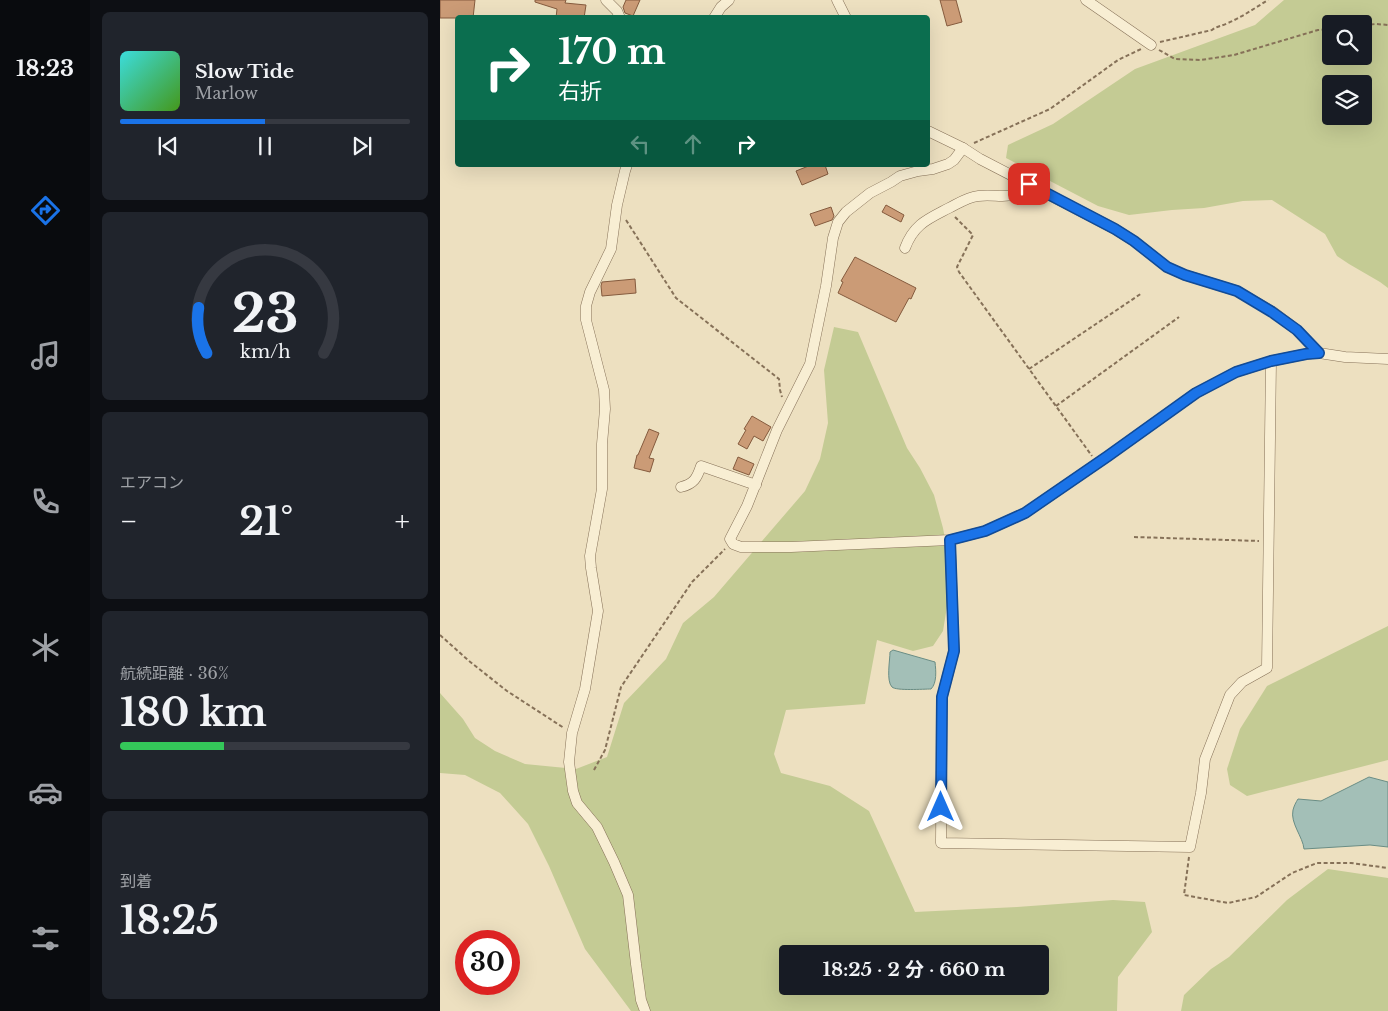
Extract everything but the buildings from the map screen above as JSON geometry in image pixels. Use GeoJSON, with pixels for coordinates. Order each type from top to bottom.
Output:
{"type":"FeatureCollection","features":[{"type":"Feature","properties":{"kind":"street"},"geometry":{"type":"LineString","coordinates":[[606,0],[619,15]]}},
{"type":"Feature","properties":{"kind":"street"},"geometry":{"type":"LineString","coordinates":[[716,15],[729,0]]}},
{"type":"Feature","properties":{"kind":"street"},"geometry":{"type":"LineString","coordinates":[[837,0],[844,15]]}},
{"type":"Feature","properties":{"kind":"street"},"geometry":{"type":"LineString","coordinates":[[1086,0],[1151,45]]}},
{"type":"Feature","properties":{"kind":"street"},"geometry":{"type":"LineString","coordinates":[[930,132],[1115,229],[1134,241],[1167,267],[1185,275],[1237,291],[1297,330],[1319,353]]}},
{"type":"Feature","properties":{"kind":"street"},"geometry":{"type":"LineString","coordinates":[[963,148],[954,160],[948,164],[900,176],[870,193],[846,212],[838,222],[833,238],[826,286],[810,364],[777,430],[747,506],[730,538],[735,546],[791,547],[950,540],[985,531],[1025,513],[1098,464],[1196,393],[1236,372],[1271,361],[1306,354],[1319,353],[1345,357],[1388,359]]}},
{"type":"Feature","properties":{"kind":"street"},"geometry":{"type":"LineString","coordinates":[[626,167],[617,205],[611,250],[590,292],[586,306],[586,320],[602,382],[605,409],[602,444],[602,490],[590,556],[598,611],[585,689],[572,733],[569,762],[573,791],[577,803],[596,827],[628,894],[641,1000],[645,1011]]}},
{"type":"Feature","properties":{"kind":"street"},"geometry":{"type":"LineString","coordinates":[[905,248],[909,238],[916,229],[930,217],[969,198],[1016,194],[1022,192],[1029,184]]}},
{"type":"Feature","properties":{"kind":"street"},"geometry":{"type":"LineString","coordinates":[[950,540],[954,651],[942,697],[941,843],[1190,847],[1201,793],[1205,759],[1230,694],[1242,682],[1267,668],[1271,361]]}},
{"type":"Feature","properties":{"kind":"street"},"geometry":{"type":"LineString","coordinates":[[681,487],[696,480],[701,466],[756,485]]}},
{"type":"Feature","properties":{"kind":"path"},"geometry":{"type":"LineString","coordinates":[[963,148],[1050,109],[1118,60],[1151,45],[1212,30],[1246,14],[1268,0]]}},
{"type":"Feature","properties":{"kind":"path"},"geometry":{"type":"LineString","coordinates":[[1372,24],[1388,25]]}},
{"type":"Feature","properties":{"kind":"path"},"geometry":{"type":"LineString","coordinates":[[1151,45],[1175,59],[1201,60],[1234,55],[1322,30]]}},
{"type":"Feature","properties":{"kind":"path"},"geometry":{"type":"LineString","coordinates":[[947,209],[973,235],[958,262],[959,272],[1098,464]]}},
{"type":"Feature","properties":{"kind":"path"},"geometry":{"type":"LineString","coordinates":[[626,220],[676,298],[779,379],[782,396],[790,403]]}},
{"type":"Feature","properties":{"kind":"path"},"geometry":{"type":"LineString","coordinates":[[1029,369],[1142,293]]}},
{"type":"Feature","properties":{"kind":"path"},"geometry":{"type":"LineString","coordinates":[[1056,406],[1179,317]]}},
{"type":"Feature","properties":{"kind":"path"},"geometry":{"type":"LineString","coordinates":[[1134,537],[1268,541]]}},
{"type":"Feature","properties":{"kind":"path"},"geometry":{"type":"LineString","coordinates":[[594,770],[606,750],[621,687],[692,582],[732,542]]}},
{"type":"Feature","properties":{"kind":"path"},"geometry":{"type":"LineString","coordinates":[[440,635],[507,691],[572,733]]}},
{"type":"Feature","properties":{"kind":"path"},"geometry":{"type":"LineString","coordinates":[[1190,847],[1184,895],[1228,903],[1256,897],[1292,873],[1318,863],[1351,863],[1388,868]]}},
{"type":"Feature","properties":{"kind":"green space"},"geometry":{"type":"Polygon","coordinates":[[[1284,0],[1388,0],[1388,288],[1337,256],[1325,234],[1272,200],[1243,201],[1204,208],[1129,215],[1098,206],[1006,158],[1008,145],[1053,124],[1135,69],[1255,25],[1284,0]]]}},
{"type":"Feature","properties":{"kind":"green space"},"geometry":{"type":"Polygon","coordinates":[[[834,327],[858,332],[907,448],[934,495],[943,528],[952,576],[943,631],[933,646],[913,651],[877,640],[865,704],[786,710],[774,754],[781,773],[830,786],[869,811],[915,912],[1113,900],[1145,902],[1152,932],[1118,977],[1117,1011],[631,1011],[585,949],[549,866],[528,824],[500,793],[465,775],[440,773],[440,693],[463,719],[475,738],[495,751],[525,764],[576,769],[607,757],[624,703],[666,659],[683,623],[714,597],[805,491],[820,459],[828,423],[824,370],[834,327]]]}},
{"type":"Feature","properties":{"kind":"green space"},"geometry":{"type":"Polygon","coordinates":[[[1388,626],[1388,760],[1247,796],[1230,785],[1227,769],[1240,729],[1267,686],[1388,626]]]}},
{"type":"Feature","properties":{"kind":"green space"},"geometry":{"type":"Polygon","coordinates":[[[1328,869],[1388,878],[1388,1011],[1181,1011],[1184,995],[1211,969],[1229,957],[1287,900],[1328,869]]]}},
{"type":"Feature","properties":{"kind":"water"},"geometry":{"type":"Polygon","coordinates":[[[893,650],[935,662],[935,680],[931,689],[892,687],[889,680],[889,670],[890,652],[893,650]]]}},
{"type":"Feature","properties":{"kind":"water"},"geometry":{"type":"Polygon","coordinates":[[[1369,777],[1388,782],[1388,847],[1370,845],[1304,849],[1293,820],[1293,810],[1298,799],[1321,801],[1369,777]]]}},
{"type":"Feature","properties":{"kind":"route"},"geometry":{"type":"LineString","coordinates":[[941,807],[942,697],[954,651],[950,540],[985,531],[1025,513],[1196,393],[1236,372],[1271,361],[1319,353],[1297,330],[1237,291],[1185,275],[1167,267],[1134,241],[1115,229],[1029,184]]}}]}
